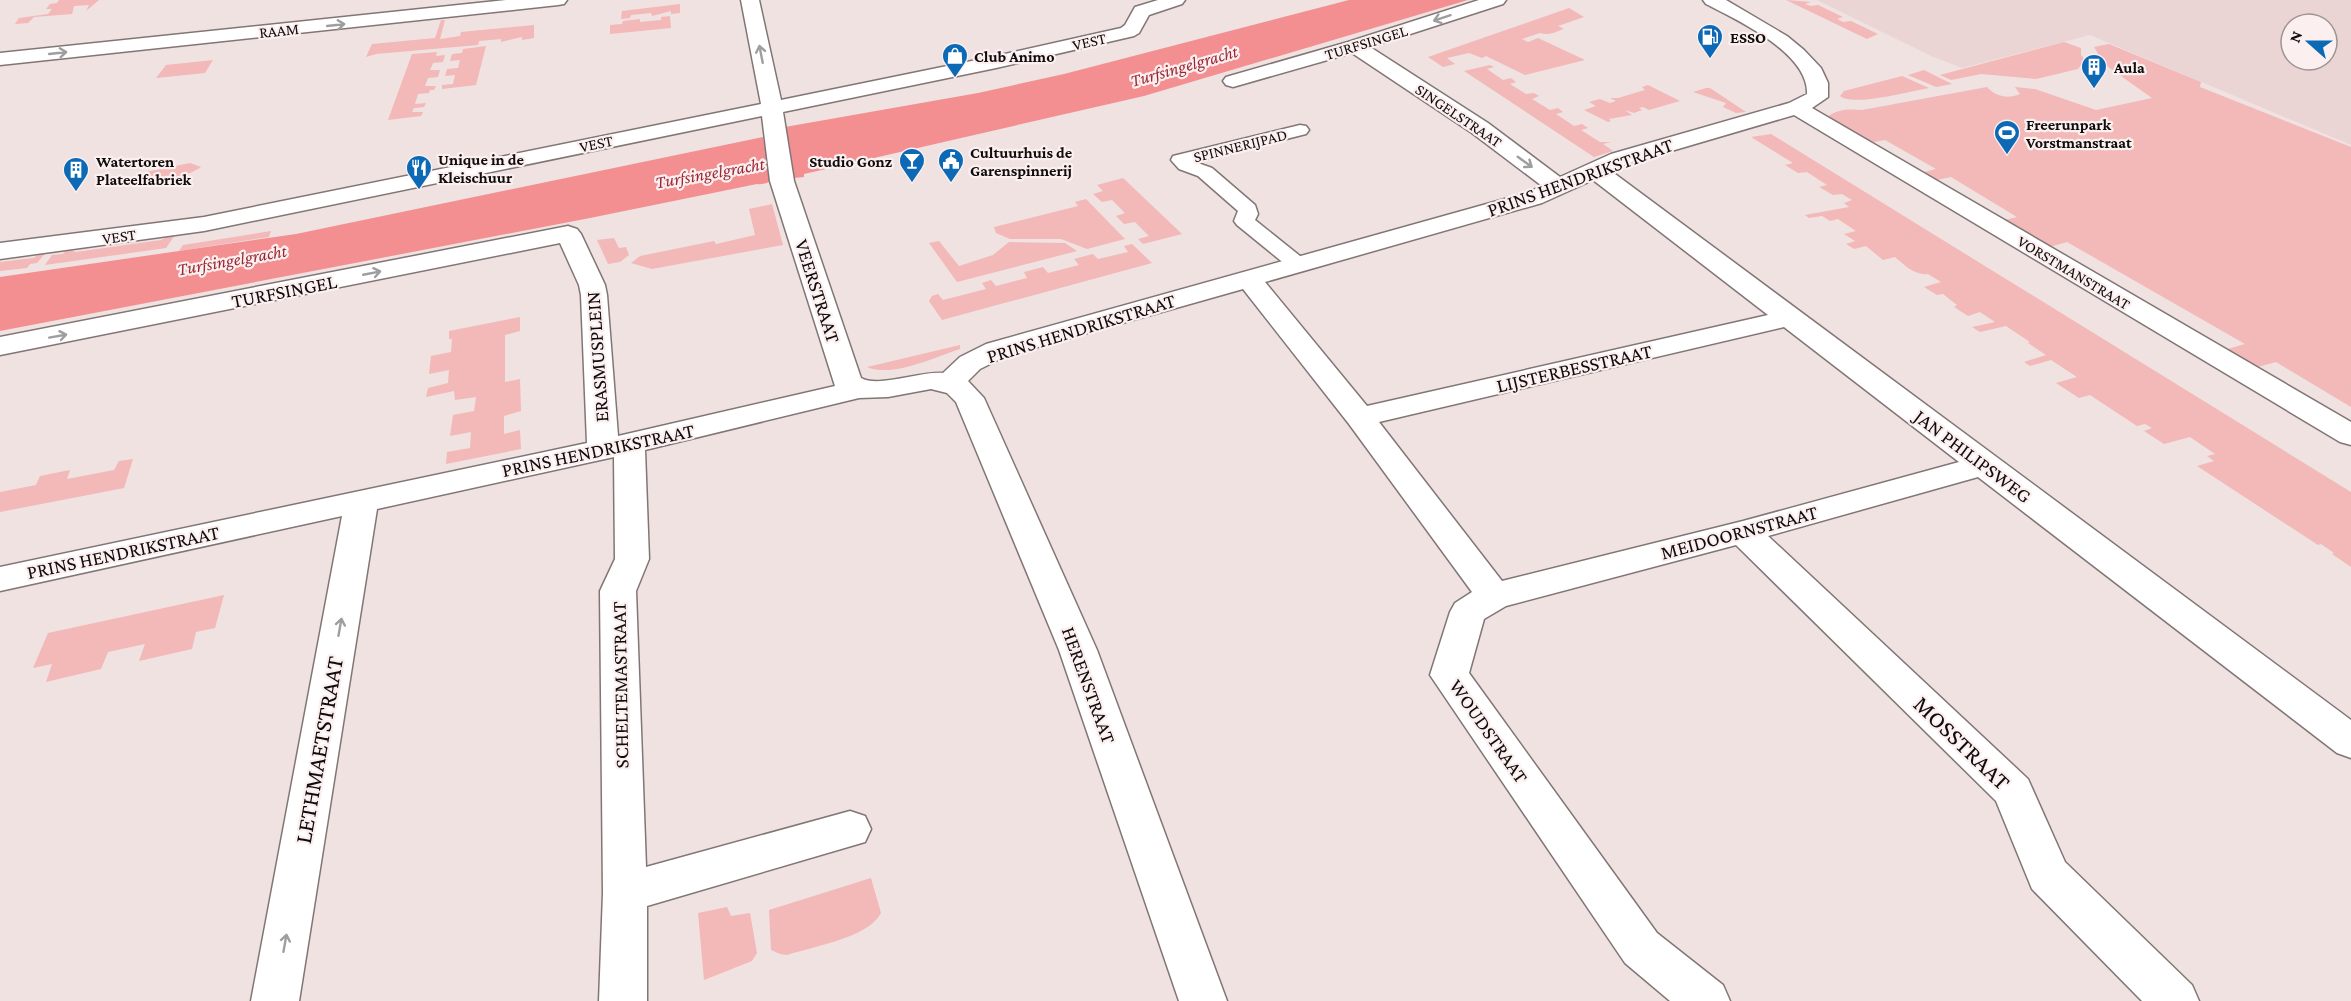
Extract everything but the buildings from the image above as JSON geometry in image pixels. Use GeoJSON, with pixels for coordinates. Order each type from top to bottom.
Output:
{"type":"FeatureCollection","features":[{"type":"Feature","properties":{"kind":"street","name":"RAAM"},"geometry":{"type":"LineString","coordinates":[[0,43],[415,0]]}},
{"type":"Feature","properties":{"kind":"street","name":"RAAM"},"geometry":{"type":"LineString","coordinates":[[0,59],[558,0]]}},
{"type":"Feature","properties":{"kind":"street","name":"VEERSTRAAT"},"geometry":{"type":"LineString","coordinates":[[750,0],[772,107],[774,134],[783,184],[848,382],[859,389]]}},
{"type":"Feature","properties":{"kind":"street","name":"VEST"},"geometry":{"type":"LineString","coordinates":[[0,251],[204,224],[996,62],[1127,32],[1132,29],[1139,13],[1147,4],[1176,0]]}},
{"type":"Feature","properties":{"kind":"street","name":"TURFSINGEL"},"geometry":{"type":"LineString","coordinates":[[1233,81],[1355,46],[1497,0]]}},
{"type":"Feature","properties":{"kind":"street","name":"PRINS HENDRIKSTRAAT"},"geometry":{"type":"LineString","coordinates":[[0,579],[616,446],[859,389],[876,390],[927,381],[950,382],[970,363],[996,350],[1534,198],[1631,156],[1797,108],[1817,97],[1821,89],[1819,79],[1791,49],[1761,27],[1712,0]]}},
{"type":"Feature","properties":{"kind":"street","name":"SINGELSTRAAT"},"geometry":{"type":"LineString","coordinates":[[1355,46],[1480,128],[1560,188]]}},
{"type":"Feature","properties":{"kind":"street","name":"VORSTMANSTRAAT"},"geometry":{"type":"LineString","coordinates":[[1797,108],[2351,435]]}},
{"type":"Feature","properties":{"kind":"street","name":"SPINNERIJPAD"},"geometry":{"type":"LineString","coordinates":[[1299,264],[1244,221],[1248,209],[1205,172],[1184,164],[1300,130]]}},
{"type":"Feature","properties":{"kind":"street","name":"JAN PHILIPSWEG"},"geometry":{"type":"LineString","coordinates":[[1595,170],[2351,742]]}},
{"type":"Feature","properties":{"kind":"street","name":"TURFSINGEL"},"geometry":{"type":"LineString","coordinates":[[0,346],[568,234]]}},
{"type":"Feature","properties":{"kind":"street","name":"ERASMUSPLEIN"},"geometry":{"type":"LineString","coordinates":[[568,234],[592,285],[616,446]]}},
{"type":"Feature","properties":{"kind":"street"},"geometry":{"type":"LineString","coordinates":[[1249,279],[1360,417],[1494,596]]}},
{"type":"Feature","properties":{"kind":"street","name":"LIJSTERBESSTRAAT"},"geometry":{"type":"LineString","coordinates":[[1360,417],[1789,318]]}},
{"type":"Feature","properties":{"kind":"street","name":"HERENSTRAAT"},"geometry":{"type":"LineString","coordinates":[[950,382],[961,388],[969,398],[1078,650],[1203,1001]]}},
{"type":"Feature","properties":{"kind":"street","name":"SCHELTEMASTRAAT"},"geometry":{"type":"LineString","coordinates":[[616,446],[632,559],[618,591],[625,893],[623,1001]]}},
{"type":"Feature","properties":{"kind":"street","name":"MEIDOORNSTRAAT"},"geometry":{"type":"LineString","coordinates":[[1494,596],[1743,532],[1984,465]]}},
{"type":"Feature","properties":{"kind":"street","name":"LETHMAETSTRAAT"},"geometry":{"type":"LineString","coordinates":[[275,1001],[362,500]]}},
{"type":"Feature","properties":{"kind":"street","name":"MOSSTRAAT"},"geometry":{"type":"LineString","coordinates":[[1743,532],[2013,791],[2048,875],[2175,1001]]}},
{"type":"Feature","properties":{"kind":"street","name":"WOUDSTRAAT"},"geometry":{"type":"LineString","coordinates":[[1494,596],[1468,612],[1449,675],[1641,948],[1706,1001]]}},
{"type":"Feature","properties":{"kind":"street"},"geometry":{"type":"LineString","coordinates":[[625,893],[850,829]]}},
{"type":"Feature","properties":{"kind":"shaded area"},"geometry":{"type":"Polygon","coordinates":[[[59,0],[99,0],[86,11],[89,5],[74,6],[72,14],[34,17],[28,23],[15,24],[19,18],[48,14],[52,9],[46,9],[50,4],[57,3],[59,0]]]}},
{"type":"Feature","properties":{"kind":"shaded area"},"geometry":{"type":"Polygon","coordinates":[[[1786,0],[1811,2],[1805,4],[1818,5],[1843,17],[1837,19],[1843,22],[1851,21],[1878,34],[1867,39],[1786,0]]]}},
{"type":"Feature","properties":{"kind":"shaded area"},"geometry":{"type":"Polygon","coordinates":[[[1817,0],[2351,0],[2351,145],[2090,35],[1962,68],[1931,56],[1817,0]]]}},
{"type":"Feature","properties":{"kind":"shaded area"},"geometry":{"type":"Polygon","coordinates":[[[680,4],[680,13],[671,14],[671,11],[652,16],[651,13],[631,15],[630,18],[621,19],[622,11],[680,4]]]}},
{"type":"Feature","properties":{"kind":"shaded area"},"geometry":{"type":"Polygon","coordinates":[[[1569,8],[1584,17],[1558,26],[1564,29],[1522,39],[1528,42],[1538,38],[1585,60],[1525,75],[1486,56],[1482,58],[1469,53],[1447,58],[1455,64],[1443,67],[1428,57],[1569,8]]]}},
{"type":"Feature","properties":{"kind":"shaded area"},"geometry":{"type":"Polygon","coordinates":[[[670,16],[671,28],[610,34],[610,25],[622,24],[623,21],[661,20],[661,17],[670,16]]]}},
{"type":"Feature","properties":{"kind":"shaded area"},"geometry":{"type":"Polygon","coordinates":[[[441,20],[445,20],[440,39],[460,36],[461,32],[534,25],[534,38],[522,40],[522,37],[501,42],[501,39],[479,41],[478,45],[376,54],[366,57],[372,44],[435,38],[441,20]]]}},
{"type":"Feature","properties":{"kind":"shaded area"},"geometry":{"type":"Polygon","coordinates":[[[2064,42],[2081,48],[2081,55],[2085,60],[2078,69],[2036,79],[1981,74],[1951,80],[1940,75],[2064,42]]]}},
{"type":"Feature","properties":{"kind":"shaded area"},"geometry":{"type":"Polygon","coordinates":[[[2109,44],[2201,82],[2200,87],[2351,147],[2351,407],[2276,362],[2254,368],[2224,350],[2245,344],[2067,242],[2046,248],[2001,221],[2017,217],[1951,177],[1932,181],[1920,173],[1936,169],[1885,140],[1869,143],[1826,118],[1843,110],[1862,110],[1987,87],[1998,95],[2007,97],[2020,94],[2015,87],[2035,89],[2096,110],[2152,98],[2104,64],[2094,47],[2109,44]]]}},
{"type":"Feature","properties":{"kind":"shaded area"},"geometry":{"type":"Polygon","coordinates":[[[486,46],[476,85],[442,89],[442,85],[453,84],[455,75],[445,76],[447,69],[458,68],[460,60],[450,61],[452,54],[462,53],[463,49],[486,46]]]}},
{"type":"Feature","properties":{"kind":"shaded area"},"geometry":{"type":"Polygon","coordinates":[[[437,52],[436,56],[445,55],[443,62],[433,63],[430,70],[440,70],[438,77],[428,78],[425,86],[436,86],[429,93],[418,94],[415,104],[426,103],[424,107],[414,108],[412,112],[423,112],[421,116],[388,120],[412,54],[437,52]]]}},
{"type":"Feature","properties":{"kind":"shaded area"},"geometry":{"type":"Polygon","coordinates":[[[213,60],[205,73],[156,78],[166,65],[213,60]]]}},
{"type":"Feature","properties":{"kind":"shaded area"},"geometry":{"type":"Polygon","coordinates":[[[1490,65],[1494,67],[1487,69],[1503,80],[1511,78],[1516,82],[1510,84],[1526,94],[1534,93],[1539,96],[1532,99],[1550,110],[1558,108],[1563,112],[1556,114],[1574,126],[1582,124],[1588,128],[1581,130],[1600,142],[1611,142],[1603,144],[1613,151],[1594,157],[1464,71],[1490,65]]]}},
{"type":"Feature","properties":{"kind":"shaded area"},"geometry":{"type":"Polygon","coordinates":[[[1924,70],[1952,84],[1936,87],[1908,75],[1924,70]]]}},
{"type":"Feature","properties":{"kind":"shaded area"},"geometry":{"type":"Polygon","coordinates":[[[1902,76],[1929,88],[1869,99],[1847,99],[1840,96],[1844,91],[1902,76]]]}},
{"type":"Feature","properties":{"kind":"shaded area"},"geometry":{"type":"Polygon","coordinates":[[[1648,85],[1680,101],[1649,110],[1639,108],[1642,110],[1634,113],[1625,110],[1632,115],[1609,119],[1611,121],[1608,122],[1584,110],[1596,106],[1589,102],[1600,99],[1610,103],[1616,101],[1610,98],[1645,90],[1642,87],[1648,85]]]}},
{"type":"Feature","properties":{"kind":"shaded area"},"geometry":{"type":"Polygon","coordinates":[[[1710,88],[1746,112],[1736,113],[1723,107],[1726,103],[1693,92],[1710,88]]]}},
{"type":"Feature","properties":{"kind":"shaded area"},"geometry":{"type":"Polygon","coordinates":[[[1771,134],[2351,492],[2351,567],[2321,544],[2318,545],[2197,466],[2214,461],[2207,456],[2215,454],[2190,437],[2164,444],[2144,431],[2152,428],[2145,424],[2137,426],[2090,395],[2079,398],[2056,383],[2077,377],[2051,360],[2030,366],[2024,362],[2046,355],[2028,343],[2030,342],[2006,326],[1980,332],[1972,327],[1995,322],[1980,312],[1968,316],[1954,307],[1957,305],[1943,294],[1937,295],[1924,287],[1941,282],[1928,274],[1915,272],[1895,257],[1883,260],[1866,246],[1854,249],[1846,244],[1855,241],[1844,234],[1856,231],[1838,219],[1830,221],[1822,216],[1809,218],[1805,215],[1849,207],[1844,203],[1852,200],[1842,194],[1833,195],[1819,187],[1827,185],[1807,172],[1798,173],[1785,165],[1793,163],[1751,137],[1771,134]]]}},
{"type":"Feature","properties":{"kind":"shaded area"},"geometry":{"type":"Polygon","coordinates":[[[190,163],[201,167],[184,175],[146,185],[124,186],[117,183],[146,172],[190,163]]]}},
{"type":"Feature","properties":{"kind":"shaded area"},"geometry":{"type":"Polygon","coordinates":[[[1123,178],[1182,234],[1143,244],[1138,239],[1149,236],[1135,222],[1124,224],[1116,216],[1125,213],[1112,200],[1102,202],[1093,194],[1103,191],[1097,185],[1123,178]]]}},
{"type":"Feature","properties":{"kind":"shaded area"},"geometry":{"type":"Polygon","coordinates":[[[1086,199],[1125,239],[1087,249],[1061,239],[1010,239],[996,233],[994,227],[1078,206],[1075,202],[1086,199]]]}},
{"type":"Feature","properties":{"kind":"shaded area"},"geometry":{"type":"Polygon","coordinates":[[[772,204],[783,245],[652,269],[631,263],[640,256],[714,241],[716,244],[755,235],[749,209],[772,204]]]}},
{"type":"Feature","properties":{"kind":"shaded area"},"geometry":{"type":"Polygon","coordinates":[[[271,231],[269,237],[179,251],[183,245],[271,231]]]}},
{"type":"Feature","properties":{"kind":"shaded area"},"geometry":{"type":"Polygon","coordinates":[[[177,232],[166,248],[45,265],[52,255],[63,254],[67,249],[76,252],[161,240],[177,232]]]}},
{"type":"Feature","properties":{"kind":"shaded area"},"geometry":{"type":"Polygon","coordinates":[[[614,238],[619,248],[626,247],[629,255],[620,262],[608,264],[597,240],[614,238]]]}},
{"type":"Feature","properties":{"kind":"shaded area"},"geometry":{"type":"Polygon","coordinates":[[[939,241],[959,266],[993,255],[1009,242],[1065,243],[1077,251],[957,282],[929,243],[939,241]]]}},
{"type":"Feature","properties":{"kind":"shaded area"},"geometry":{"type":"Polygon","coordinates":[[[1132,244],[1152,263],[942,320],[929,301],[932,296],[938,294],[943,300],[986,289],[982,283],[991,280],[996,286],[1027,278],[1024,272],[1043,267],[1048,273],[1079,265],[1074,259],[1093,254],[1098,259],[1128,252],[1124,246],[1132,244]]]}},
{"type":"Feature","properties":{"kind":"shaded area"},"geometry":{"type":"Polygon","coordinates":[[[48,250],[37,263],[30,264],[27,268],[0,271],[0,262],[33,258],[48,250]]]}},
{"type":"Feature","properties":{"kind":"shaded area"},"geometry":{"type":"Polygon","coordinates":[[[520,317],[520,331],[505,335],[505,382],[520,379],[521,411],[504,416],[504,434],[520,430],[521,449],[446,464],[447,452],[470,448],[471,432],[450,436],[453,415],[474,411],[476,397],[455,400],[454,391],[426,397],[428,388],[448,383],[449,370],[429,374],[431,356],[451,352],[452,339],[449,339],[449,331],[520,317]]]}},
{"type":"Feature","properties":{"kind":"shaded area"},"geometry":{"type":"Polygon","coordinates":[[[960,345],[960,349],[901,368],[877,370],[867,367],[960,345]]]}},
{"type":"Feature","properties":{"kind":"shaded area"},"geometry":{"type":"Polygon","coordinates":[[[133,459],[124,488],[0,512],[0,492],[36,485],[40,476],[70,470],[67,479],[114,470],[119,461],[133,459]]]}},
{"type":"Feature","properties":{"kind":"shaded area"},"geometry":{"type":"Polygon","coordinates":[[[224,595],[215,628],[196,632],[192,649],[139,661],[145,644],[108,652],[101,669],[46,682],[52,664],[33,668],[48,633],[224,595]]]}},
{"type":"Feature","properties":{"kind":"shaded area"},"geometry":{"type":"Polygon","coordinates":[[[871,878],[881,913],[865,929],[839,940],[787,955],[771,950],[769,910],[871,878]]]}},
{"type":"Feature","properties":{"kind":"shaded area"},"geometry":{"type":"Polygon","coordinates":[[[727,907],[731,916],[750,913],[757,953],[752,961],[704,980],[698,913],[727,907]]]}},
{"type":"Feature","properties":{"kind":"water","name":"Turfsingelgracht"},"geometry":{"type":"Polygon","coordinates":[[[1349,0],[1468,0],[1144,96],[804,174],[804,177],[794,178],[790,165],[767,183],[0,331],[0,277],[296,234],[763,137],[765,148],[787,145],[785,127],[978,93],[1064,74],[1349,0]]]}},
{"type":"Feature","properties":{"kind":"place","name":"ESSO"},"geometry":{"type":"Point","coordinates":[1710,60]}},
{"type":"Feature","properties":{"kind":"place","name":"Club Animo"},"geometry":{"type":"Point","coordinates":[955,79]}},
{"type":"Feature","properties":{"kind":"place","name":"Aula"},"geometry":{"type":"Point","coordinates":[2094,90]}},
{"type":"Feature","properties":{"kind":"place","name":"Freerunpark Vorstmanstraat"},"geometry":{"type":"Point","coordinates":[2007,156]}},
{"type":"Feature","properties":{"kind":"place","name":"Studio Gonz"},"geometry":{"type":"Point","coordinates":[912,184]}},
{"type":"Feature","properties":{"kind":"place","name":"Cultuurhuis de Garenspinnerij"},"geometry":{"type":"Point","coordinates":[951,184]}},
{"type":"Feature","properties":{"kind":"place","name":"Unique in de Kleischuur"},"geometry":{"type":"Point","coordinates":[419,191]}},
{"type":"Feature","properties":{"kind":"place","name":"Watertoren Plateelfabriek"},"geometry":{"type":"Point","coordinates":[76,193]}}]}
